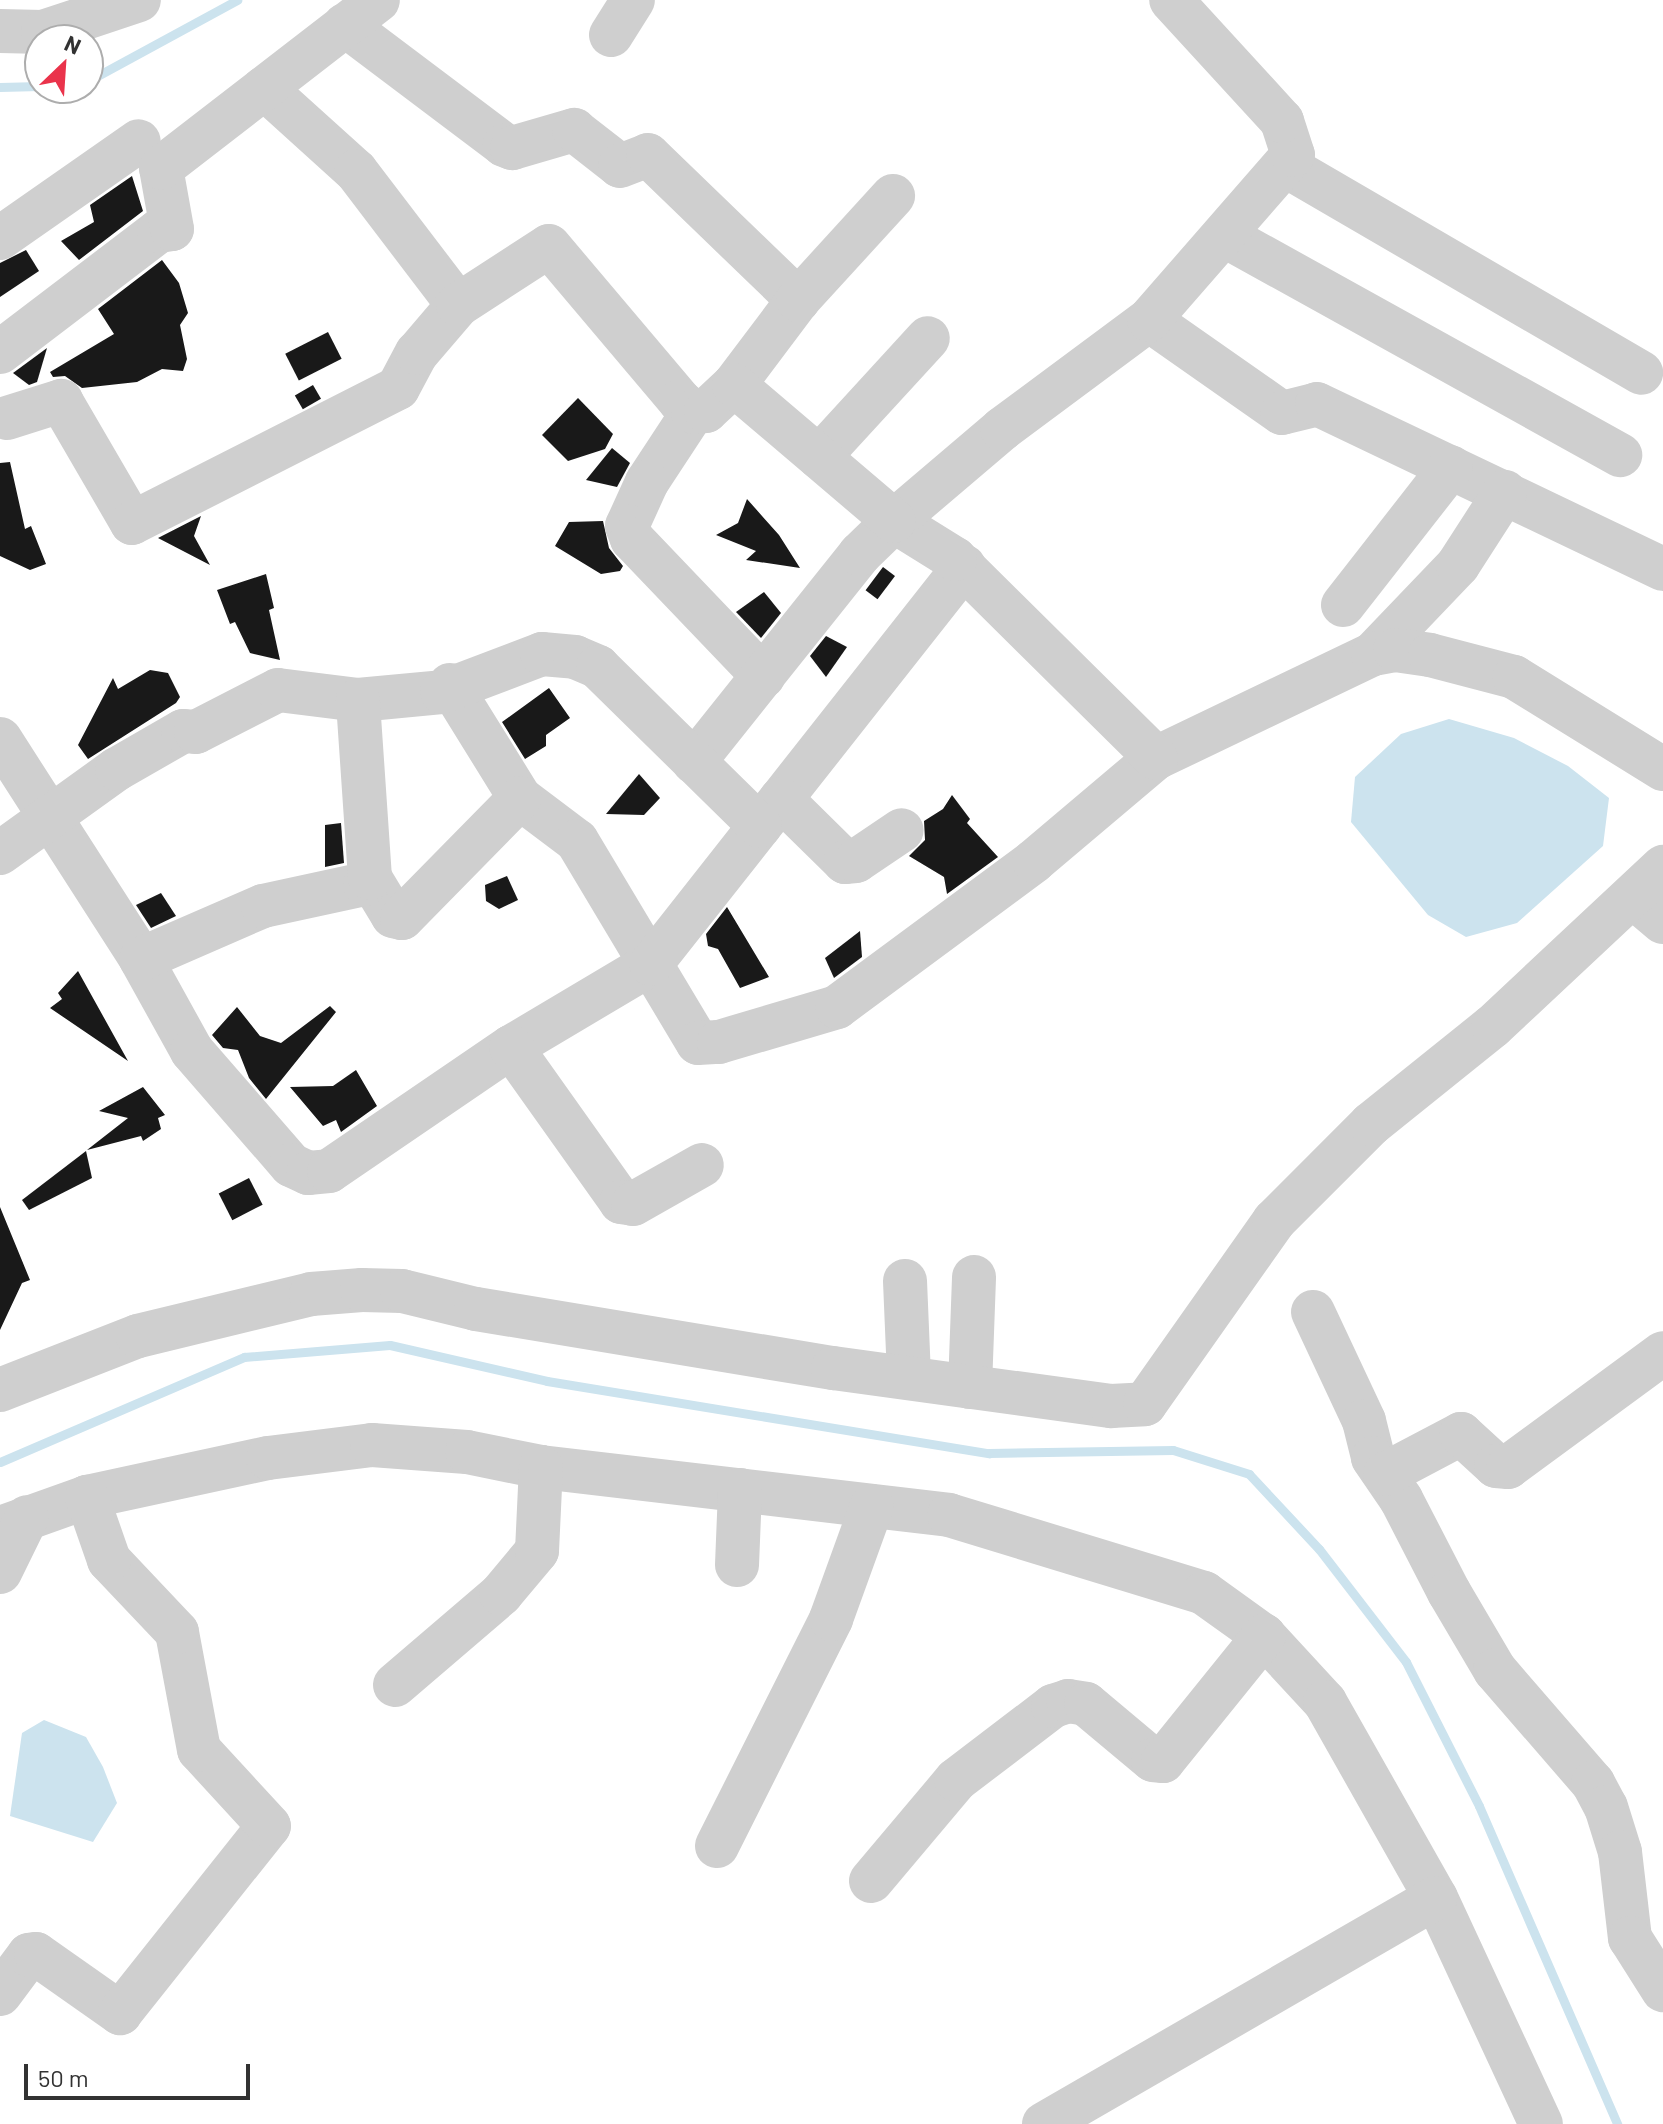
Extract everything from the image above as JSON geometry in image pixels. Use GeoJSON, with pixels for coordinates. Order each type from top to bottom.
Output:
{"type":"FeatureCollection","features":[{"type":"Feature","properties":{"kind":"street"},"geometry":{"type":"LineString","coordinates":[[0,31],[48,16],[139,0]]}},
{"type":"Feature","properties":{"kind":"street"},"geometry":{"type":"LineString","coordinates":[[694,762],[860,554],[1002,429],[1149,320],[1286,166],[1293,143],[1282,121],[1171,0]]}},
{"type":"Feature","properties":{"kind":"street"},"geometry":{"type":"LineString","coordinates":[[0,352],[159,231],[172,229],[161,168],[362,13],[504,145],[512,148],[574,130],[620,166],[648,155],[798,300]]}},
{"type":"Feature","properties":{"kind":"street"},"geometry":{"type":"LineString","coordinates":[[264,88],[356,171],[458,305]]}},
{"type":"Feature","properties":{"kind":"street"},"geometry":{"type":"LineString","coordinates":[[0,238],[139,141]]}},
{"type":"Feature","properties":{"kind":"street"},"geometry":{"type":"LineString","coordinates":[[1286,166],[1641,373]]}},
{"type":"Feature","properties":{"kind":"street"},"geometry":{"type":"LineString","coordinates":[[693,412],[706,411],[734,385],[798,300],[893,196]]}},
{"type":"Feature","properties":{"kind":"street"},"geometry":{"type":"LineString","coordinates":[[1225,236],[1620,455]]}},
{"type":"Feature","properties":{"kind":"street"},"geometry":{"type":"LineString","coordinates":[[2,415],[61,401],[132,523],[398,388],[417,353],[458,305],[549,246],[693,412]]}},
{"type":"Feature","properties":{"kind":"street"},"geometry":{"type":"LineString","coordinates":[[1149,320],[1282,413],[1317,404],[1663,569]]}},
{"type":"Feature","properties":{"kind":"street"},"geometry":{"type":"LineString","coordinates":[[819,457],[928,338]]}},
{"type":"Feature","properties":{"kind":"street"},"geometry":{"type":"LineString","coordinates":[[734,385],[894,521],[964,567],[1156,758]]}},
{"type":"Feature","properties":{"kind":"street"},"geometry":{"type":"LineString","coordinates":[[693,412],[647,482],[627,526],[632,539],[763,676]]}},
{"type":"Feature","properties":{"kind":"street"},"geometry":{"type":"LineString","coordinates":[[1343,605],[1451,467]]}},
{"type":"Feature","properties":{"kind":"street"},"geometry":{"type":"LineString","coordinates":[[450,685],[520,798],[577,841],[698,1043],[719,1042],[837,1007],[1034,861],[1156,758],[1373,654],[1458,565],[1505,492]]}},
{"type":"Feature","properties":{"kind":"street"},"geometry":{"type":"LineString","coordinates":[[0,739],[141,959],[192,1051],[291,1165],[308,1173],[329,1171],[511,1047],[651,964],[964,567]]}},
{"type":"Feature","properties":{"kind":"street"},"geometry":{"type":"LineString","coordinates":[[0,853],[48,817],[183,731],[196,732],[278,690],[358,700],[442,692],[450,685],[542,654],[575,657],[598,667],[694,762],[845,862],[856,861],[902,830]]}},
{"type":"Feature","properties":{"kind":"street"},"geometry":{"type":"LineString","coordinates":[[1373,654],[1430,655],[1514,677],[1663,769]]}},
{"type":"Feature","properties":{"kind":"street"},"geometry":{"type":"LineString","coordinates":[[358,700],[370,878],[393,916],[402,918],[520,798]]}},
{"type":"Feature","properties":{"kind":"street"},"geometry":{"type":"LineString","coordinates":[[141,959],[263,906],[365,884],[370,878]]}},
{"type":"Feature","properties":{"kind":"street"},"geometry":{"type":"LineString","coordinates":[[0,1390],[138,1336],[311,1294],[362,1290],[402,1291],[476,1309],[970,1387],[1111,1406],[1145,1404],[1274,1221],[1371,1124],[1653,895]]}},
{"type":"Feature","properties":{"kind":"street"},"geometry":{"type":"LineString","coordinates":[[511,1047],[621,1202],[633,1204],[702,1165]]}},
{"type":"Feature","properties":{"kind":"street"},"geometry":{"type":"LineString","coordinates":[[970,1387],[974,1277]]}},
{"type":"Feature","properties":{"kind":"street"},"geometry":{"type":"LineString","coordinates":[[905,1281],[909,1378]]}},
{"type":"Feature","properties":{"kind":"street"},"geometry":{"type":"LineString","coordinates":[[1313,1312],[1364,1421],[1373,1458],[1385,1474],[1495,1670],[1593,1783],[1606,1807],[1620,1852],[1630,1938],[1663,1990]]}},
{"type":"Feature","properties":{"kind":"street"},"geometry":{"type":"LineString","coordinates":[[1385,1474],[1461,1434],[1496,1466],[1508,1467],[1663,1353]]}},
{"type":"Feature","properties":{"kind":"street"},"geometry":{"type":"LineString","coordinates":[[0,1572],[13,1523],[87,1497],[268,1458],[372,1445],[467,1452],[541,1467],[949,1515],[1146,1571],[1204,1593],[1264,1636],[1325,1702],[1436,1898],[1541,2124]]}},
{"type":"Feature","properties":{"kind":"street"},"geometry":{"type":"LineString","coordinates":[[395,1685],[501,1594],[537,1551],[541,1467]]}},
{"type":"Feature","properties":{"kind":"street"},"geometry":{"type":"LineString","coordinates":[[737,1565],[740,1490]]}},
{"type":"Feature","properties":{"kind":"street"},"geometry":{"type":"LineString","coordinates":[[0,1994],[22,1963],[36,1954],[120,2013],[269,1826],[199,1750],[179,1638],[109,1560],[87,1497]]}},
{"type":"Feature","properties":{"kind":"street"},"geometry":{"type":"LineString","coordinates":[[717,1846],[831,1619],[872,1506]]}},
{"type":"Feature","properties":{"kind":"street"},"geometry":{"type":"LineString","coordinates":[[871,1881],[956,1780],[1053,1706],[1068,1701],[1086,1704],[1153,1760],[1163,1761],[1264,1636]]}},
{"type":"Feature","properties":{"kind":"street"},"geometry":{"type":"LineString","coordinates":[[1044,2124],[1436,1898]]}},
{"type":"Feature","properties":{"kind":"water"},"geometry":{"type":"Polygon","coordinates":[[[1449,719],[1514,738],[1568,766],[1609,798],[1603,846],[1517,923],[1466,937],[1428,915],[1351,822],[1355,777],[1401,734],[1449,719]]]}},
{"type":"Feature","properties":{"kind":"water"},"geometry":{"type":"Polygon","coordinates":[[[44,1720],[86,1737],[103,1767],[117,1803],[93,1842],[10,1816],[22,1733],[44,1720]]]}},
{"type":"Feature","properties":{"kind":"building"},"geometry":{"type":"Polygon","coordinates":[[[132,176],[143,211],[79,260],[61,241],[94,222],[90,205],[132,176]]]}},
{"type":"Feature","properties":{"kind":"building"},"geometry":{"type":"Polygon","coordinates":[[[26,250],[39,271],[0,297],[0,263],[26,250]]]}},
{"type":"Feature","properties":{"kind":"building"},"geometry":{"type":"Polygon","coordinates":[[[162,260],[179,283],[188,313],[180,325],[187,359],[183,371],[162,369],[137,382],[82,388],[65,376],[53,377],[50,372],[114,334],[98,309],[162,260]]]}},
{"type":"Feature","properties":{"kind":"building"},"geometry":{"type":"Polygon","coordinates":[[[328,332],[342,359],[299,381],[285,354],[328,332]]]}},
{"type":"Feature","properties":{"kind":"building"},"geometry":{"type":"Polygon","coordinates":[[[47,348],[37,382],[29,385],[13,373],[47,348]]]}},
{"type":"Feature","properties":{"kind":"building"},"geometry":{"type":"Polygon","coordinates":[[[313,385],[321,399],[303,409],[295,396],[313,385]]]}},
{"type":"Feature","properties":{"kind":"building"},"geometry":{"type":"Polygon","coordinates":[[[578,398],[613,434],[605,449],[568,461],[542,435],[578,398]]]}},
{"type":"Feature","properties":{"kind":"building"},"geometry":{"type":"Polygon","coordinates":[[[612,448],[630,463],[617,487],[586,480],[612,448]]]}},
{"type":"Feature","properties":{"kind":"building"},"geometry":{"type":"Polygon","coordinates":[[[10,462],[25,529],[31,526],[46,564],[30,570],[0,556],[0,463],[10,462]]]}},
{"type":"Feature","properties":{"kind":"building"},"geometry":{"type":"Polygon","coordinates":[[[747,499],[779,535],[800,568],[746,560],[756,551],[716,535],[738,523],[747,499]]]}},
{"type":"Feature","properties":{"kind":"building"},"geometry":{"type":"Polygon","coordinates":[[[201,516],[194,536],[210,565],[158,538],[201,516]]]}},
{"type":"Feature","properties":{"kind":"building"},"geometry":{"type":"Polygon","coordinates":[[[603,521],[609,548],[623,566],[620,571],[601,574],[555,546],[569,522],[603,521]]]}},
{"type":"Feature","properties":{"kind":"building"},"geometry":{"type":"Polygon","coordinates":[[[883,567],[895,576],[878,599],[866,590],[883,567]]]}},
{"type":"Feature","properties":{"kind":"building"},"geometry":{"type":"Polygon","coordinates":[[[266,574],[274,608],[269,610],[280,660],[250,653],[235,622],[230,624],[217,590],[266,574]]]}},
{"type":"Feature","properties":{"kind":"building"},"geometry":{"type":"Polygon","coordinates":[[[764,592],[781,613],[761,638],[736,612],[764,592]]]}},
{"type":"Feature","properties":{"kind":"building"},"geometry":{"type":"Polygon","coordinates":[[[826,636],[847,647],[826,677],[810,656],[826,636]]]}},
{"type":"Feature","properties":{"kind":"building"},"geometry":{"type":"Polygon","coordinates":[[[150,670],[168,673],[180,697],[176,703],[88,759],[78,745],[113,678],[118,689],[150,670]]]}},
{"type":"Feature","properties":{"kind":"building"},"geometry":{"type":"Polygon","coordinates":[[[549,688],[570,718],[546,735],[546,746],[525,759],[502,722],[549,688]]]}},
{"type":"Feature","properties":{"kind":"building"},"geometry":{"type":"Polygon","coordinates":[[[639,774],[660,798],[644,815],[606,814],[639,774]]]}},
{"type":"Feature","properties":{"kind":"building"},"geometry":{"type":"Polygon","coordinates":[[[952,795],[970,819],[967,823],[998,857],[947,894],[944,877],[909,856],[925,840],[924,821],[943,809],[952,795]]]}},
{"type":"Feature","properties":{"kind":"building"},"geometry":{"type":"Polygon","coordinates":[[[341,823],[344,863],[325,867],[325,825],[341,823]]]}},
{"type":"Feature","properties":{"kind":"building"},"geometry":{"type":"Polygon","coordinates":[[[507,876],[518,900],[499,909],[486,901],[485,885],[507,876]]]}},
{"type":"Feature","properties":{"kind":"building"},"geometry":{"type":"Polygon","coordinates":[[[161,893],[176,916],[151,928],[136,905],[161,893]]]}},
{"type":"Feature","properties":{"kind":"building"},"geometry":{"type":"Polygon","coordinates":[[[727,907],[769,977],[740,988],[718,949],[708,946],[706,934],[727,907]]]}},
{"type":"Feature","properties":{"kind":"building"},"geometry":{"type":"Polygon","coordinates":[[[860,931],[862,957],[834,978],[825,958],[860,931]]]}},
{"type":"Feature","properties":{"kind":"building"},"geometry":{"type":"Polygon","coordinates":[[[78,971],[128,1061],[50,1008],[62,999],[58,993],[78,971]]]}},
{"type":"Feature","properties":{"kind":"building"},"geometry":{"type":"Polygon","coordinates":[[[330,1006],[336,1012],[266,1099],[249,1078],[238,1050],[223,1048],[212,1035],[237,1007],[260,1036],[281,1043],[330,1006]]]}},
{"type":"Feature","properties":{"kind":"building"},"geometry":{"type":"Polygon","coordinates":[[[356,1070],[377,1106],[341,1132],[336,1120],[323,1126],[290,1087],[333,1086],[356,1070]]]}},
{"type":"Feature","properties":{"kind":"building"},"geometry":{"type":"Polygon","coordinates":[[[143,1087],[165,1115],[158,1118],[161,1129],[143,1141],[141,1136],[87,1150],[128,1118],[99,1111],[143,1087]]]}},
{"type":"Feature","properties":{"kind":"building"},"geometry":{"type":"Polygon","coordinates":[[[86,1151],[92,1178],[29,1210],[22,1200],[86,1151]]]}},
{"type":"Feature","properties":{"kind":"building"},"geometry":{"type":"Polygon","coordinates":[[[249,1178],[263,1205],[232,1220],[219,1193],[249,1178]]]}},
{"type":"Feature","properties":{"kind":"building"},"geometry":{"type":"Polygon","coordinates":[[[0,1207],[30,1280],[22,1283],[0,1330],[0,1207]]]}},
{"type":"Feature","properties":{"kind":"waterway"},"geometry":{"type":"LineString","coordinates":[[104,72],[237,0]]}},
{"type":"Feature","properties":{"kind":"waterway"},"geometry":{"type":"LineString","coordinates":[[0,87],[24,86]]}},
{"type":"Feature","properties":{"kind":"waterway"},"geometry":{"type":"LineString","coordinates":[[0,1462],[244,1357],[390,1345],[547,1381],[989,1453],[1173,1450],[1249,1474],[1319,1549],[1406,1662],[1479,1806],[1617,2124]]}}]}
